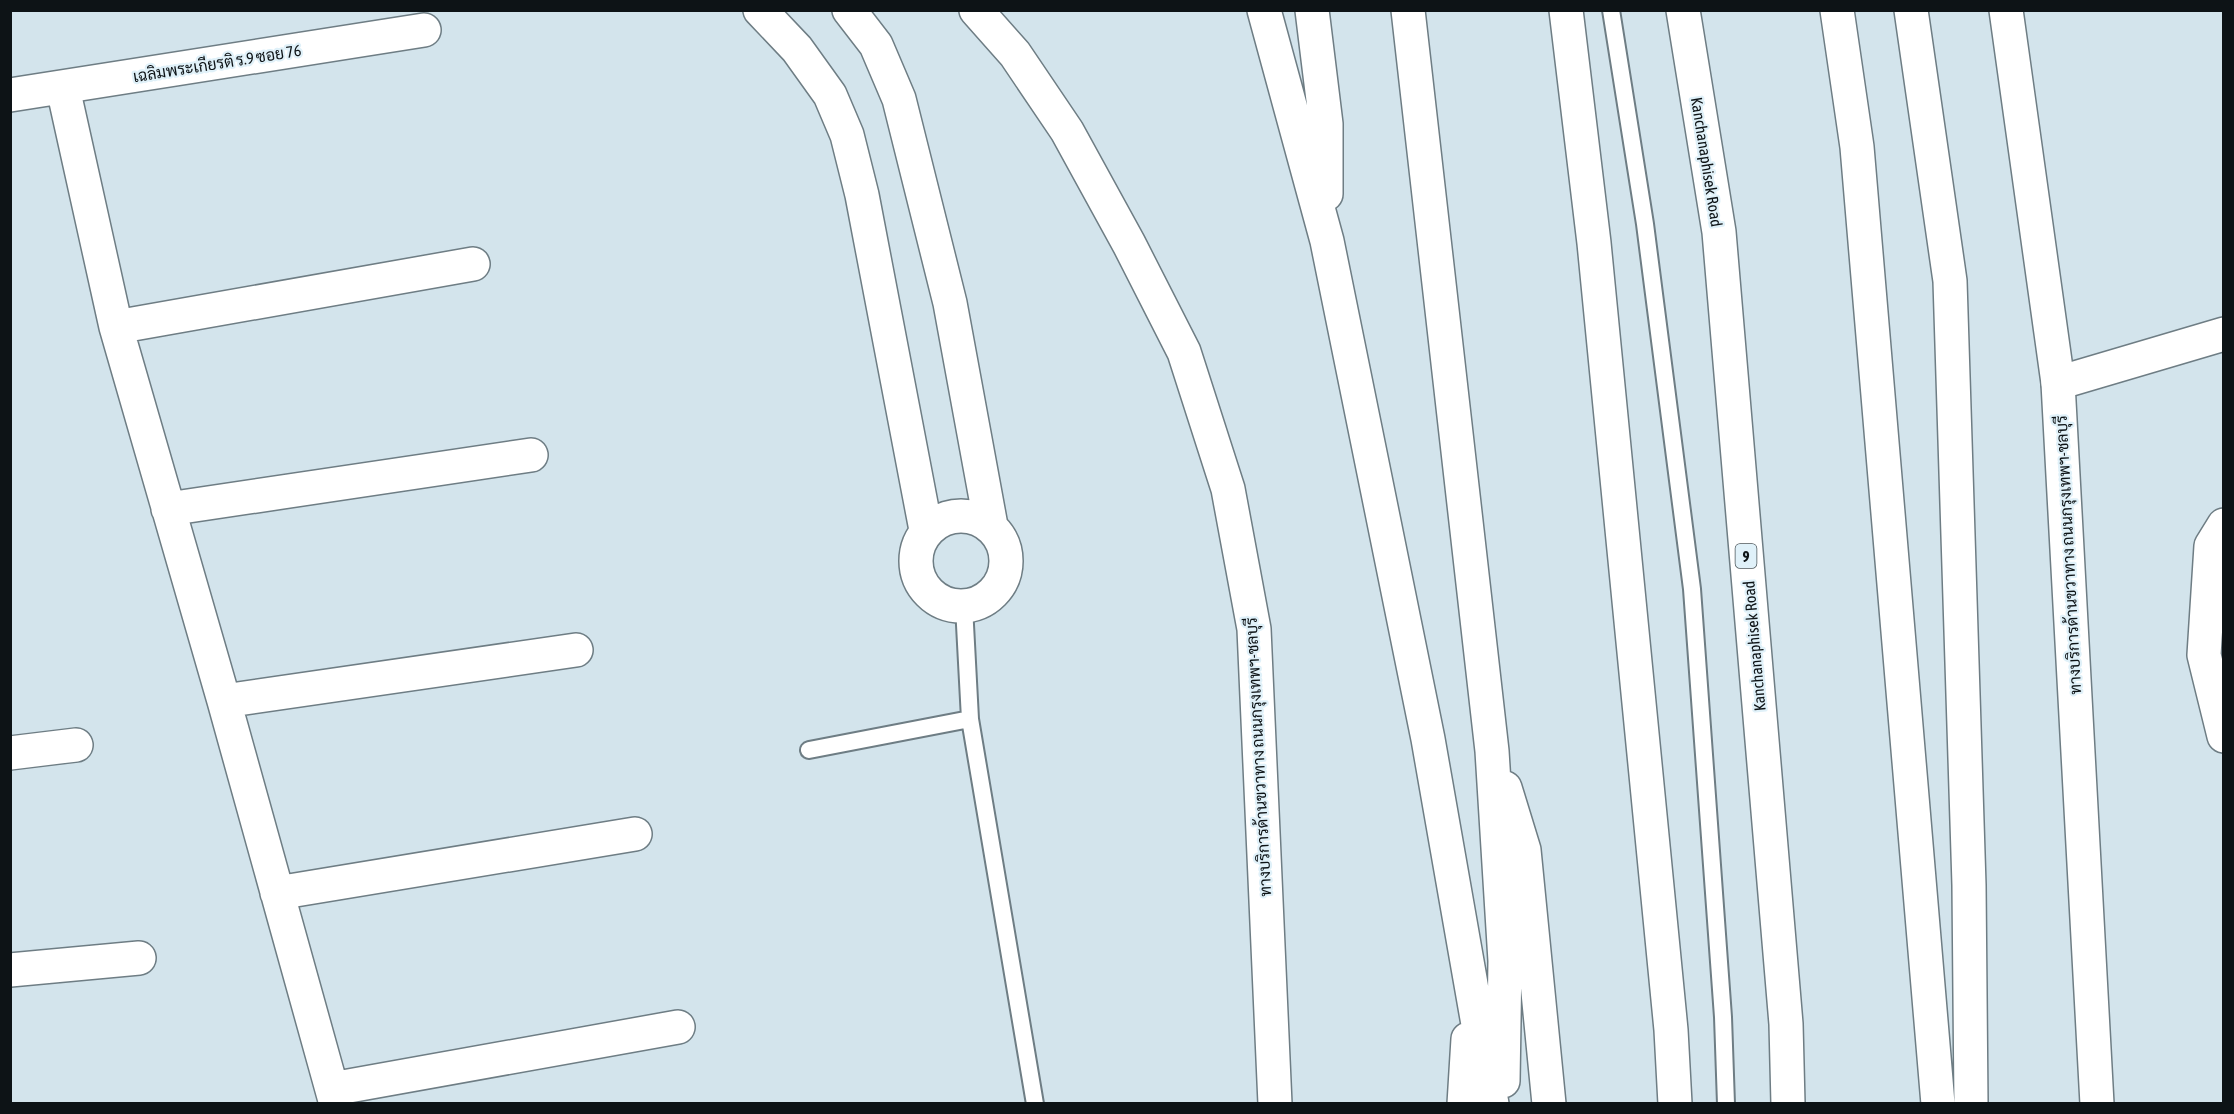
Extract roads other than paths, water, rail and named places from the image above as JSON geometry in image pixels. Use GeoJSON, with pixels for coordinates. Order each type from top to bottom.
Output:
{"type":"FeatureCollection","features":[{"type":"Feature","properties":{"kind":"main road"},"geometry":{"type":"LineString","coordinates":[[760,10],[797,49],[830,95],[847,135],[862,195],[926,530]]}},
{"type":"Feature","properties":{"kind":"main road"},"geometry":{"type":"LineString","coordinates":[[849,10],[876,45],[899,99],[950,303],[991,526]]}},
{"type":"Feature","properties":{"kind":"main road","name":"ทางบริการด้านขวาทาง ถนนกรุงเทพฯ-ชลบุรี"},"geometry":{"type":"LineString","coordinates":[[976,10],[1015,54],[1067,131],[1130,244],[1184,352],[1228,489],[1254,628],[1275,1104]]}},
{"type":"Feature","properties":{"kind":"main road"},"geometry":{"type":"LineString","coordinates":[[1264,10],[1326,241],[1428,739],[1492,1104]]}},
{"type":"Feature","properties":{"kind":"main road"},"geometry":{"type":"LineString","coordinates":[[1312,10],[1326,124],[1326,241]]}},
{"type":"Feature","properties":{"kind":"main road"},"geometry":{"type":"LineString","coordinates":[[1408,10],[1492,751],[1504,961],[1503,1104]]}},
{"type":"Feature","properties":{"kind":"main road"},"geometry":{"type":"LineString","coordinates":[[1566,10],[1596,255],[1671,1030],[1675,1104]]}},
{"type":"Feature","properties":{"kind":"main road","name":"Kanchanaphisek Road"},"geometry":{"type":"LineString","coordinates":[[1683,10],[1719,232],[1786,1024],[1788,1104]]}},
{"type":"Feature","properties":{"kind":"main road"},"geometry":{"type":"LineString","coordinates":[[1837,10],[1857,147],[1938,1104]]}},
{"type":"Feature","properties":{"kind":"main road"},"geometry":{"type":"LineString","coordinates":[[1911,10],[1950,281],[1969,873],[1971,1104]]}},
{"type":"Feature","properties":{"kind":"main road","name":"ทางบริการด้านขวาทาง ถนนกรุงเทพฯ-ชลบุรี"},"geometry":{"type":"LineString","coordinates":[[2006,10],[2058,383],[2097,1104]]}},
{"type":"Feature","properties":{"kind":"main road","name":"เฉลิมพระเกียรติ ร.9 ซอย 76"},"geometry":{"type":"LineString","coordinates":[[10,94],[63,88],[424,30]]}},
{"type":"Feature","properties":{"kind":"main road"},"geometry":{"type":"LineString","coordinates":[[63,88],[116,327],[224,701],[334,1096],[678,1027]]}},
{"type":"Feature","properties":{"kind":"main road"},"geometry":{"type":"LineString","coordinates":[[116,327],[473,264]]}},
{"type":"Feature","properties":{"kind":"main road"},"geometry":{"type":"LineString","coordinates":[[2058,383],[2223,334]]}},
{"type":"Feature","properties":{"kind":"main road"},"geometry":{"type":"LineString","coordinates":[[168,509],[531,455]]}},
{"type":"Feature","properties":{"kind":"main road"},"geometry":{"type":"LineString","coordinates":[[958,515],[976,517],[991,526],[1002,540],[1007,557],[1005,575],[996,591],[981,602],[964,606],[947,604],[931,596],[920,581],[915,564],[917,546],[926,530],[941,520],[958,515]]}},
{"type":"Feature","properties":{"kind":"main road"},"geometry":{"type":"LineString","coordinates":[[2223,525],[2211,546],[2216,575],[2204,655],[2223,736]]}},
{"type":"Feature","properties":{"kind":"main road"},"geometry":{"type":"LineString","coordinates":[[224,701],[576,650]]}},
{"type":"Feature","properties":{"kind":"main road"},"geometry":{"type":"LineString","coordinates":[[10,753],[76,745]]}},
{"type":"Feature","properties":{"kind":"main road"},"geometry":{"type":"LineString","coordinates":[[1492,751],[1524,850],[1549,1104]]}},
{"type":"Feature","properties":{"kind":"main road"},"geometry":{"type":"LineString","coordinates":[[277,893],[635,834]]}},
{"type":"Feature","properties":{"kind":"main road"},"geometry":{"type":"LineString","coordinates":[[10,970],[139,958]]}},
{"type":"Feature","properties":{"kind":"main road"},"geometry":{"type":"LineString","coordinates":[[1464,1104],[1471,983]]}},
{"type":"Feature","properties":{"kind":"lane"},"geometry":{"type":"LineString","coordinates":[[1611,10],[1645,224],[1692,589],[1723,1017],[1726,1104]]}},
{"type":"Feature","properties":{"kind":"lane"},"geometry":{"type":"LineString","coordinates":[[964,606],[970,719],[1035,1104]]}},
{"type":"Feature","properties":{"kind":"lane"},"geometry":{"type":"LineString","coordinates":[[809,750],[970,719]]}}]}
